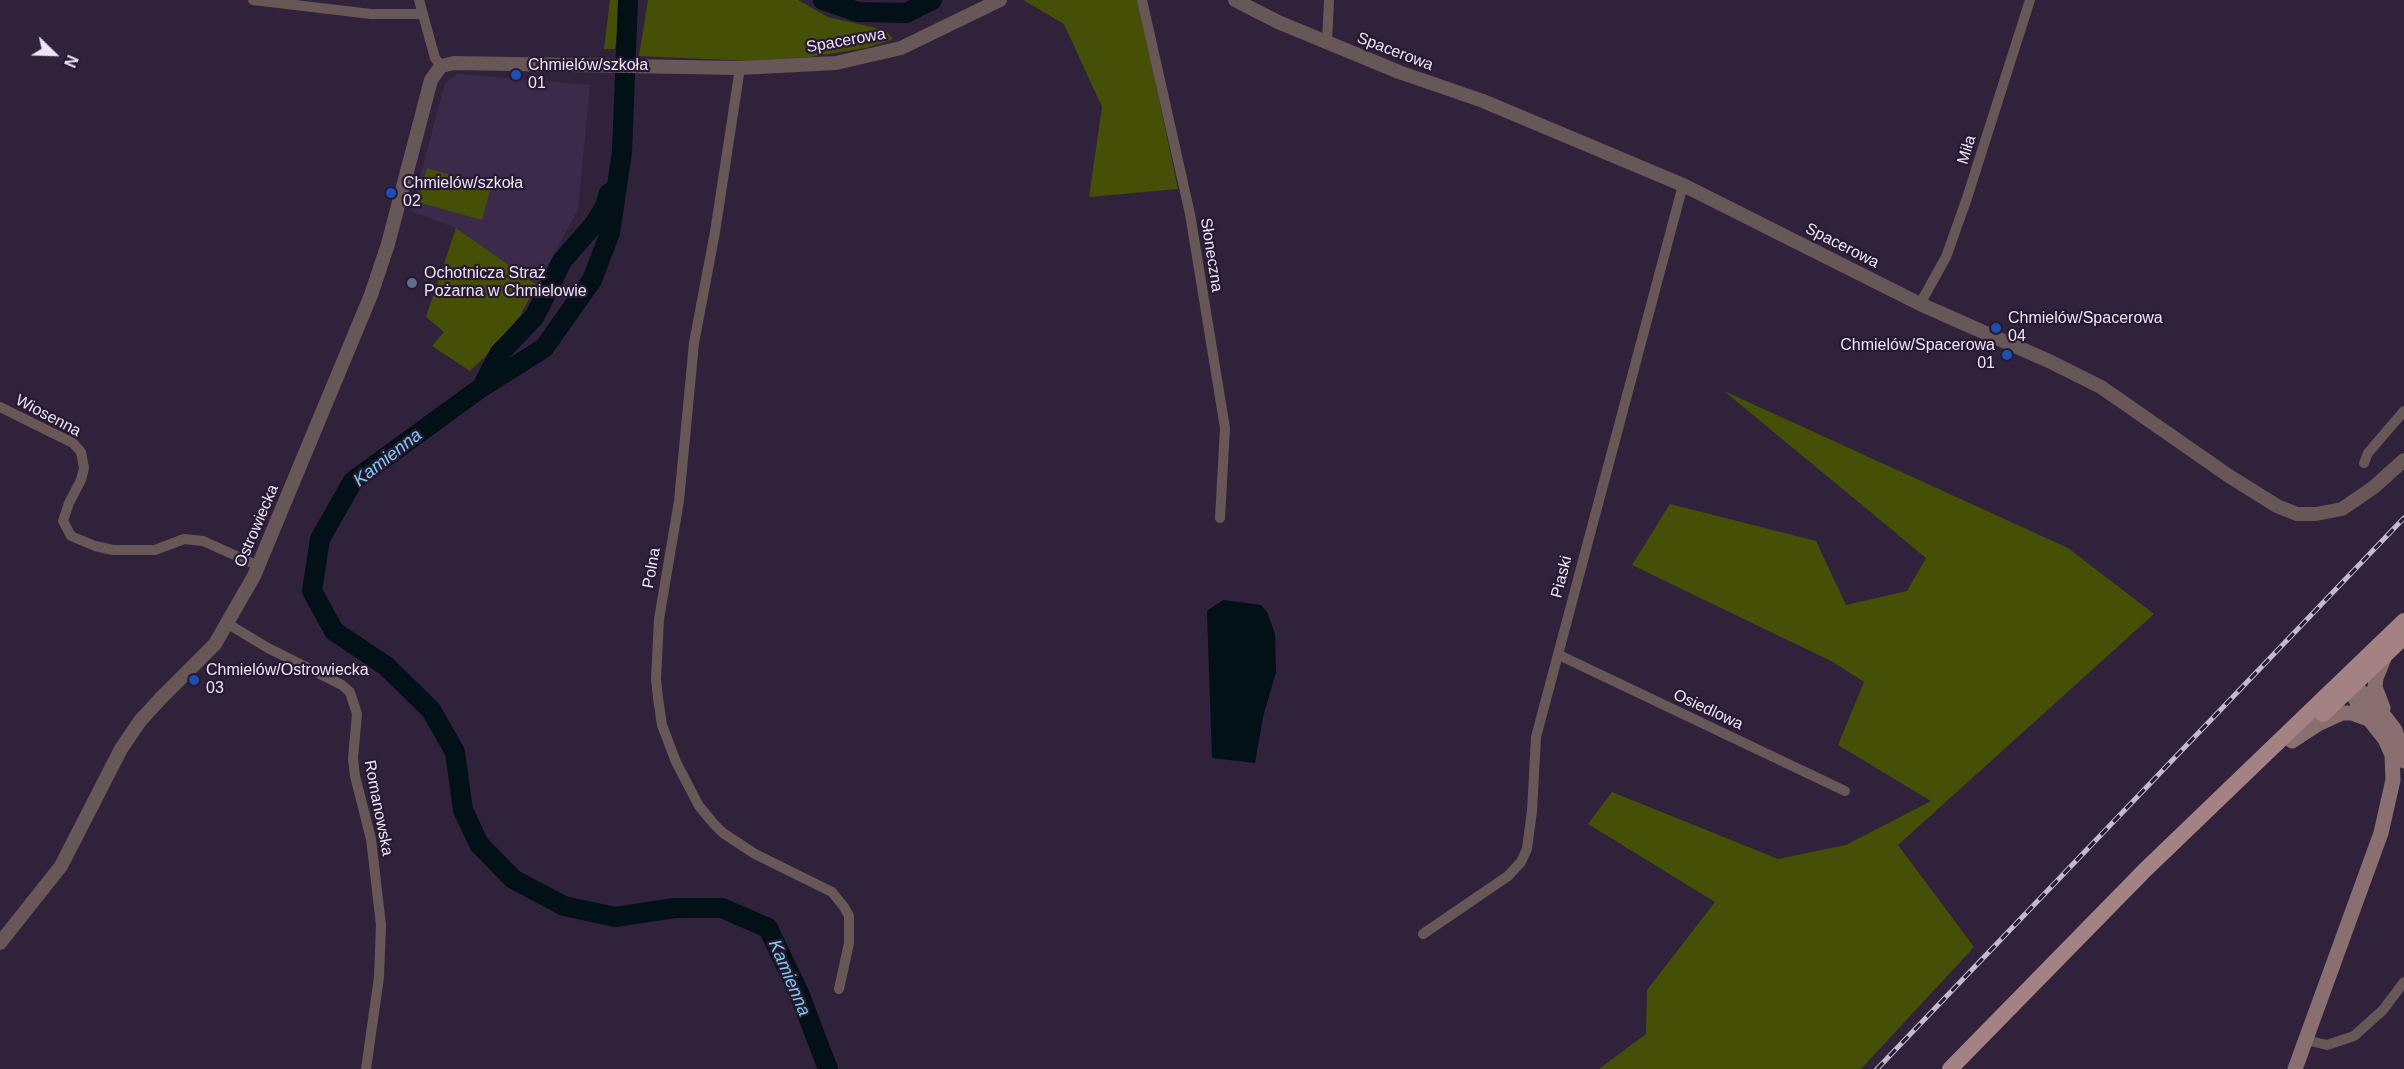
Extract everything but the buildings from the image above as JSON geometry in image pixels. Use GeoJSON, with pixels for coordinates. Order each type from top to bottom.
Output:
{"type":"FeatureCollection","features":[{"type":"Feature","properties":{"kind":"main road"},"geometry":{"type":"LineString","coordinates":[[2221,800],[2292,741],[2350,684],[2404,621]]}},
{"type":"Feature","properties":{"kind":"main road"},"geometry":{"type":"LineString","coordinates":[[1950,1069],[2145,870],[2404,638]]}},
{"type":"Feature","properties":{"kind":"main road"},"geometry":{"type":"LineString","coordinates":[[2378,719],[2375,687],[2384,658]]}},
{"type":"Feature","properties":{"kind":"main road"},"geometry":{"type":"LineString","coordinates":[[2350,684],[2373,701],[2385,739],[2401,754],[2394,765],[2391,794],[2381,833]]}},
{"type":"Feature","properties":{"kind":"main road"},"geometry":{"type":"LineString","coordinates":[[2292,741],[2318,724],[2342,713],[2378,719]]}},
{"type":"Feature","properties":{"kind":"main road"},"geometry":{"type":"LineString","coordinates":[[2295,1069],[2381,833],[2400,793],[2404,769]]}},
{"type":"Feature","properties":{"kind":"street"},"geometry":{"type":"LineString","coordinates":[[253,0],[371,14],[423,14]]}},
{"type":"Feature","properties":{"kind":"street"},"geometry":{"type":"LineString","coordinates":[[419,0],[435,58],[441,66]]}},
{"type":"Feature","properties":{"kind":"street","name":"Spacerowa"},"geometry":{"type":"LineString","coordinates":[[441,66],[454,63],[740,68],[836,63],[901,48],[1000,0]]}},
{"type":"Feature","properties":{"kind":"street","name":"Słoneczna"},"geometry":{"type":"LineString","coordinates":[[1142,0],[1190,214],[1225,428],[1220,518]]}},
{"type":"Feature","properties":{"kind":"street","name":"Spacerowa"},"geometry":{"type":"LineString","coordinates":[[1235,0],[1278,22],[1399,72],[1528,119],[1683,185],[1920,304],[2051,362],[2101,387],[2258,496],[2296,514],[2322,514],[2342,509],[2374,487],[2404,460]]}},
{"type":"Feature","properties":{"kind":"street"},"geometry":{"type":"LineString","coordinates":[[1327,42],[1329,0]]}},
{"type":"Feature","properties":{"kind":"street","name":"Miła"},"geometry":{"type":"LineString","coordinates":[[1920,304],[1946,257],[2030,0]]}},
{"type":"Feature","properties":{"kind":"street","name":"Ostrowiecka"},"geometry":{"type":"LineString","coordinates":[[0,943],[61,866],[80,833],[106,776],[140,721],[202,658],[228,624],[259,566],[371,295],[388,244],[431,80],[441,66]]}},
{"type":"Feature","properties":{"kind":"street","name":"Polna"},"geometry":{"type":"LineString","coordinates":[[740,68],[715,232],[694,342],[679,501],[659,619],[656,679],[658,698],[662,725],[676,762],[699,806],[714,824],[755,855],[832,892],[844,907],[849,916],[849,943],[839,989]]}},
{"type":"Feature","properties":{"kind":"street","name":"Piaski"},"geometry":{"type":"LineString","coordinates":[[1423,934],[1508,876],[1521,862],[1527,849],[1532,812],[1536,738],[1683,185]]}},
{"type":"Feature","properties":{"kind":"street","name":"Wiosenna"},"geometry":{"type":"LineString","coordinates":[[0,407],[73,443],[81,452],[84,468],[63,521],[71,536],[94,546],[113,550],[155,550],[184,538],[203,541],[259,566]]}},
{"type":"Feature","properties":{"kind":"street"},"geometry":{"type":"LineString","coordinates":[[2364,463],[2368,453],[2404,411]]}},
{"type":"Feature","properties":{"kind":"street","name":"Romanowska"},"geometry":{"type":"LineString","coordinates":[[228,624],[260,644],[342,685],[350,692],[357,714],[353,758],[355,776],[371,839],[381,925],[379,977],[366,1069]]}},
{"type":"Feature","properties":{"kind":"street","name":"Osiedlowa"},"geometry":{"type":"LineString","coordinates":[[1558,655],[1845,791]]}},
{"type":"Feature","properties":{"kind":"street"},"geometry":{"type":"LineString","coordinates":[[2306,1040],[2327,1045],[2354,1036],[2383,1010],[2404,982]]}},
{"type":"Feature","properties":{"kind":"shaded area"},"geometry":{"type":"Polygon","coordinates":[[[457,74],[590,85],[578,210],[537,285],[456,228],[411,211],[445,83],[457,74]]]}},
{"type":"Feature","properties":{"kind":"shaded area"},"geometry":{"type":"Polygon","coordinates":[[[1223,600],[1261,605],[1267,612],[1275,634],[1276,672],[1263,717],[1255,763],[1212,758],[1207,611],[1223,600]]]}},
{"type":"Feature","properties":{"kind":"green space"},"geometry":{"type":"Polygon","coordinates":[[[610,0],[622,0],[615,49],[604,49],[610,0]]]}},
{"type":"Feature","properties":{"kind":"green space"},"geometry":{"type":"Polygon","coordinates":[[[648,0],[798,0],[828,17],[885,30],[893,39],[866,48],[810,57],[749,61],[639,56],[648,0]]]}},
{"type":"Feature","properties":{"kind":"green space"},"geometry":{"type":"Polygon","coordinates":[[[1023,0],[1138,0],[1178,189],[1089,197],[1102,107],[1064,24],[1023,0]]]}},
{"type":"Feature","properties":{"kind":"green space"},"geometry":{"type":"Polygon","coordinates":[[[427,168],[491,187],[482,220],[417,202],[427,168]]]}},
{"type":"Feature","properties":{"kind":"green space"},"geometry":{"type":"Polygon","coordinates":[[[456,228],[537,285],[520,316],[488,354],[470,371],[432,346],[444,332],[426,317],[456,228]]]}},
{"type":"Feature","properties":{"kind":"green space"},"geometry":{"type":"Polygon","coordinates":[[[1724,391],[2068,548],[2154,614],[1898,845],[1974,947],[1861,1069],[1599,1069],[1646,1034],[1647,990],[1715,902],[1588,824],[1612,792],[1778,859],[1846,845],[1931,801],[1838,745],[1864,682],[1833,662],[1632,565],[1670,504],[1816,541],[1846,605],[1907,591],[1926,558],[1724,391]]]}},
{"type":"Feature","properties":{"kind":"waterway","name":"Kamienna"},"geometry":{"type":"LineString","coordinates":[[628,0],[622,152],[610,233],[592,280],[544,348],[482,387],[353,481],[320,539],[312,591],[334,631],[386,666],[431,710],[455,752],[463,810],[479,844],[513,879],[564,906],[615,917],[675,908],[722,908],[768,928],[799,993],[828,1069]]}},
{"type":"Feature","properties":{"kind":"waterway","name":"Kamienna"},"geometry":{"type":"LineString","coordinates":[[823,0],[858,12],[906,13],[932,0]]}},
{"type":"Feature","properties":{"kind":"waterway","name":"Kamienna"},"geometry":{"type":"LineString","coordinates":[[483,385],[499,354],[535,316],[562,261],[595,223],[605,206],[609,193]]}},
{"type":"Feature","properties":{"kind":"railway"},"geometry":{"type":"LineString","coordinates":[[1877,1069],[2404,518]]}},
{"type":"Feature","properties":{"kind":"place","name":"Chmielów/szkoła 01"},"geometry":{"type":"Point","coordinates":[516,75]}},
{"type":"Feature","properties":{"kind":"place","name":"Chmielów/szkoła 02"},"geometry":{"type":"Point","coordinates":[391,193]}},
{"type":"Feature","properties":{"kind":"place","name":"Ochotnicza Straż Pożarna w Chmielowie"},"geometry":{"type":"Point","coordinates":[412,283]}},
{"type":"Feature","properties":{"kind":"place","name":"Chmielów/Spacerowa 04"},"geometry":{"type":"Point","coordinates":[1996,328]}},
{"type":"Feature","properties":{"kind":"place","name":"Chmielów/Spacerowa 01"},"geometry":{"type":"Point","coordinates":[2007,355]}},
{"type":"Feature","properties":{"kind":"place","name":"Chmielów/Ostrowiecka 03"},"geometry":{"type":"Point","coordinates":[194,680]}}]}
